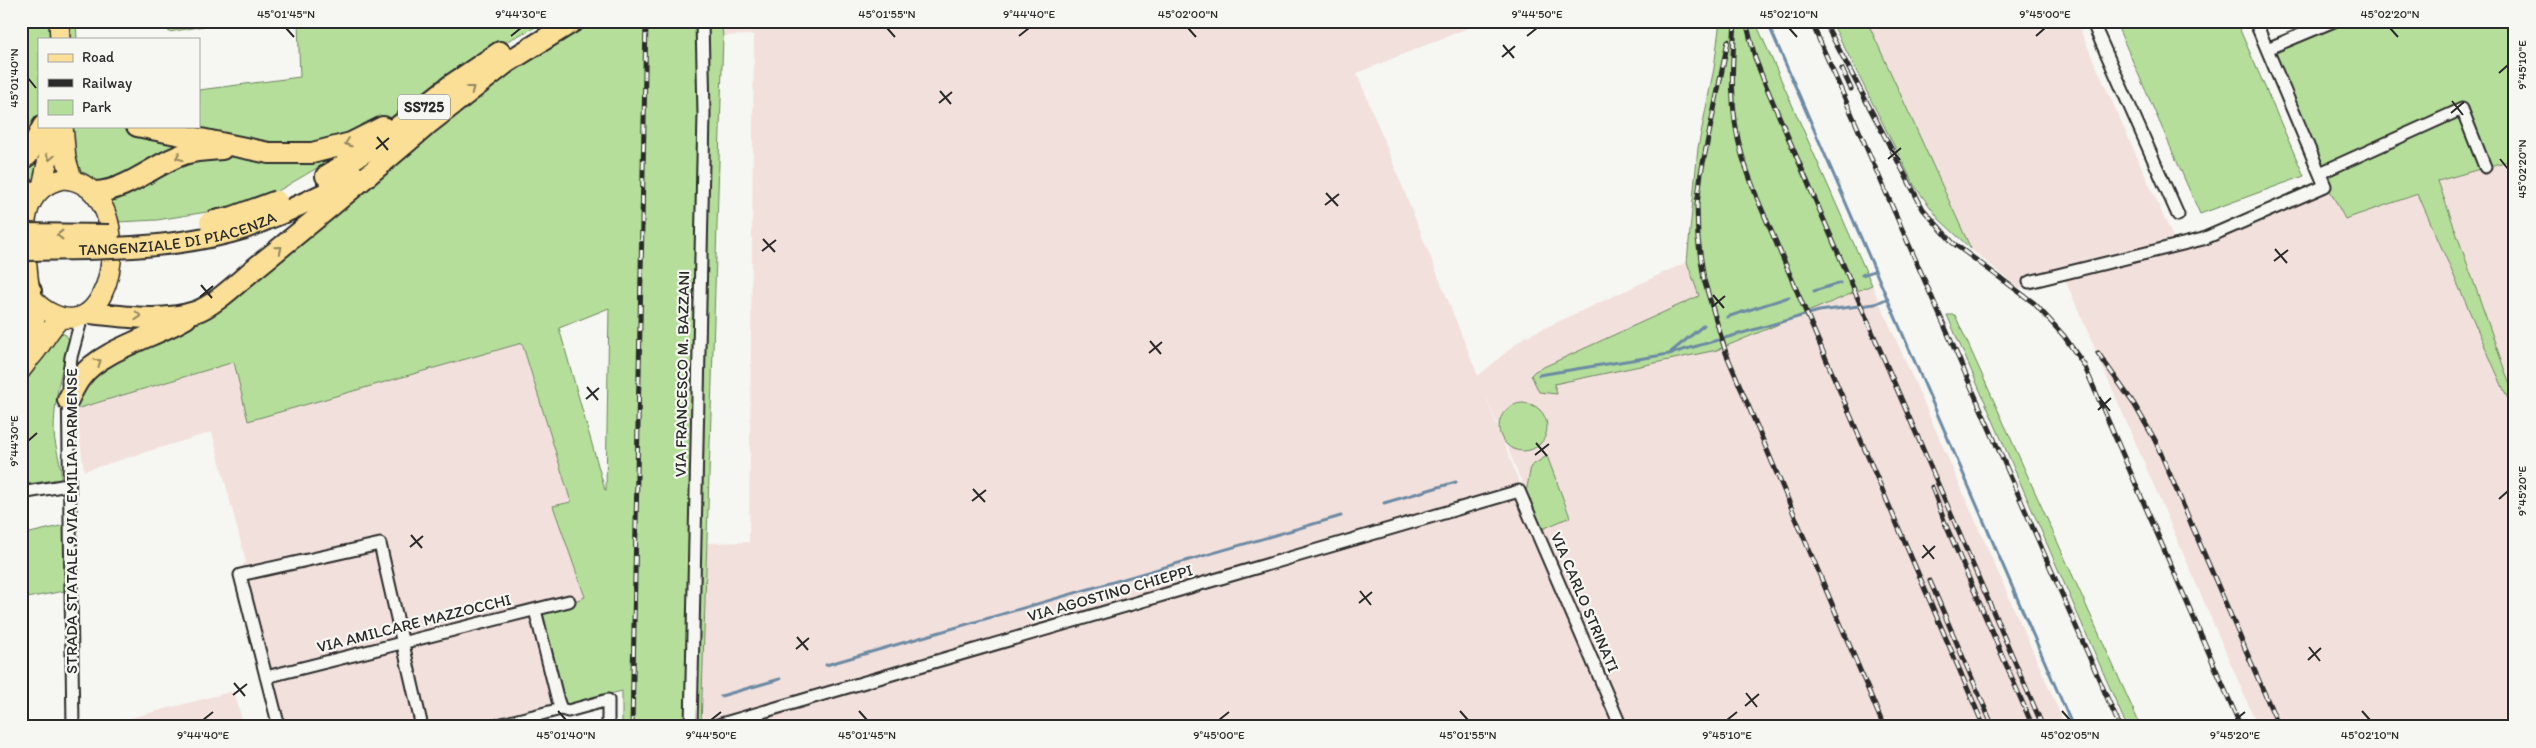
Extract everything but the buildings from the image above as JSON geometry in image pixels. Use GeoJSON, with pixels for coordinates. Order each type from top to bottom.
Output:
{"type":"FeatureCollection","features":[{"type":"Feature","properties":{"kind":"highway","name":"TANGENZIALE DI PIACENZA"},"geometry":{"type":"LineString","coordinates":[[21,234],[117,235],[184,228],[282,206],[328,192],[425,127],[506,63],[574,21]]}},
{"type":"Feature","properties":{"kind":"highway","name":"TANGENZIALE DI PIACENZA"},"geometry":{"type":"LineString","coordinates":[[21,250],[118,248],[188,241],[243,229],[371,148],[451,84],[499,53],[574,21]]}},
{"type":"Feature","properties":{"kind":"highway"},"geometry":{"type":"LineString","coordinates":[[148,128],[210,139],[269,153],[312,153],[350,143],[385,126],[451,84]]}},
{"type":"Feature","properties":{"kind":"highway"},"geometry":{"type":"LineString","coordinates":[[68,400],[82,376],[94,365],[110,354],[178,323],[220,296],[332,207],[425,127]]}},
{"type":"Feature","properties":{"kind":"highway"},"geometry":{"type":"LineString","coordinates":[[21,160],[28,155],[42,128]]}},
{"type":"Feature","properties":{"kind":"highway"},"geometry":{"type":"LineString","coordinates":[[95,192],[106,191],[120,186],[182,155],[197,150],[244,148]]}},
{"type":"Feature","properties":{"kind":"highway"},"geometry":{"type":"LineString","coordinates":[[86,315],[179,316],[197,311]]}},
{"type":"Feature","properties":{"kind":"main road"},"geometry":{"type":"LineString","coordinates":[[59,21],[60,38]]}},
{"type":"Feature","properties":{"kind":"main road"},"geometry":{"type":"LineString","coordinates":[[26,364],[35,328],[29,294],[25,236],[33,190],[54,128]]}},
{"type":"Feature","properties":{"kind":"main road"},"geometry":{"type":"LineString","coordinates":[[63,128],[66,159],[72,179]]}},
{"type":"Feature","properties":{"kind":"main road"},"geometry":{"type":"LineString","coordinates":[[33,190],[51,181],[72,179],[95,192]]}},
{"type":"Feature","properties":{"kind":"main road","name":"STRADA STATALE 9 VIA EMILIA PARMENSE"},"geometry":{"type":"LineString","coordinates":[[86,315],[100,302],[106,288],[111,244],[109,225],[104,207],[95,192]]}},
{"type":"Feature","properties":{"kind":"main road"},"geometry":{"type":"LineString","coordinates":[[29,294],[61,318]]}},
{"type":"Feature","properties":{"kind":"main road"},"geometry":{"type":"LineString","coordinates":[[26,364],[42,345],[54,324],[61,318],[86,315]]}},
{"type":"Feature","properties":{"kind":"street","name":"VIA FRANCESCO M. BAZZANI"},"geometry":{"type":"LineString","coordinates":[[691,727],[704,114],[702,21]]}},
{"type":"Feature","properties":{"kind":"street"},"geometry":{"type":"LineString","coordinates":[[2092,21],[2178,215]]}},
{"type":"Feature","properties":{"kind":"street"},"geometry":{"type":"LineString","coordinates":[[2029,282],[2203,239],[2325,186],[2255,21]]}},
{"type":"Feature","properties":{"kind":"street"},"geometry":{"type":"LineString","coordinates":[[2267,49],[2334,21]]}},
{"type":"Feature","properties":{"kind":"street"},"geometry":{"type":"LineString","coordinates":[[2320,173],[2462,109],[2485,167]]}},
{"type":"Feature","properties":{"kind":"street","name":"STRADA STATALE 9 VIA EMILIA PARMENSE"},"geometry":{"type":"LineString","coordinates":[[73,727],[68,400],[70,362],[86,315]]}},
{"type":"Feature","properties":{"kind":"street"},"geometry":{"type":"LineString","coordinates":[[21,493],[68,485]]}},
{"type":"Feature","properties":{"kind":"street","name":"VIA AGOSTINO CHIEPPI"},"geometry":{"type":"LineString","coordinates":[[711,727],[1519,491]]}},
{"type":"Feature","properties":{"kind":"street","name":"VIA CARLO STRINATI"},"geometry":{"type":"LineString","coordinates":[[1519,491],[1620,727]]}},
{"type":"Feature","properties":{"kind":"street"},"geometry":{"type":"LineString","coordinates":[[279,727],[240,575],[380,544],[422,727]]}},
{"type":"Feature","properties":{"kind":"street","name":"VIA AMILCARE MAZZOCCHI"},"geometry":{"type":"LineString","coordinates":[[266,677],[570,601]]}},
{"type":"Feature","properties":{"kind":"street"},"geometry":{"type":"LineString","coordinates":[[536,610],[558,701],[562,709]]}},
{"type":"Feature","properties":{"kind":"street"},"geometry":{"type":"LineString","coordinates":[[490,727],[562,709],[568,711],[608,700],[608,727]]}},
{"type":"Feature","properties":{"kind":"shaded area"},"geometry":{"type":"Polygon","coordinates":[[[21,21],[25,21],[25,70],[21,83],[21,21]]]}},
{"type":"Feature","properties":{"kind":"shaded area"},"geometry":{"type":"Polygon","coordinates":[[[721,21],[1485,21],[1357,73],[1478,376],[1523,338],[1687,262],[1718,350],[1872,285],[2066,727],[1624,727],[1484,392],[1538,531],[1621,727],[701,727],[707,543],[749,542],[754,35],[723,36],[721,21]]]}},
{"type":"Feature","properties":{"kind":"shaded area"},"geometry":{"type":"Polygon","coordinates":[[[1867,21],[2076,21],[2175,242],[2327,185],[2346,219],[2418,194],[2515,415],[2515,727],[2258,727],[2064,277],[2019,288],[1971,249],[1867,21]]]}},
{"type":"Feature","properties":{"kind":"shaded area"},"geometry":{"type":"Polygon","coordinates":[[[2515,159],[2515,387],[2511,389],[2438,180],[2515,159]]]}},
{"type":"Feature","properties":{"kind":"shaded area"},"geometry":{"type":"Polygon","coordinates":[[[522,343],[571,502],[553,506],[585,598],[543,614],[566,705],[484,727],[277,727],[236,574],[246,562],[212,432],[84,471],[76,409],[234,362],[248,421],[522,343]]]}},
{"type":"Feature","properties":{"kind":"shaded area"},"geometry":{"type":"Polygon","coordinates":[[[234,691],[244,727],[114,727],[123,720],[234,691]]]}},
{"type":"Feature","properties":{"kind":"green space"},"geometry":{"type":"Polygon","coordinates":[[[25,21],[76,21],[77,38],[38,38],[38,128],[200,128],[200,90],[300,77],[298,21],[548,21],[499,45],[376,133],[256,204],[157,220],[98,223],[97,206],[71,186],[43,195],[21,223],[21,92],[25,70],[25,21]]]}},
{"type":"Feature","properties":{"kind":"green space"},"geometry":{"type":"Polygon","coordinates":[[[165,21],[232,21],[169,32],[165,21]]]}},
{"type":"Feature","properties":{"kind":"green space"},"geometry":{"type":"Polygon","coordinates":[[[599,21],[721,21],[723,36],[701,727],[622,727],[622,691],[566,705],[543,613],[585,597],[553,506],[571,502],[522,343],[248,421],[234,362],[76,409],[77,397],[101,367],[310,232],[528,58],[599,21]],[[609,308],[559,328],[606,490],[609,308]]]}},
{"type":"Feature","properties":{"kind":"green space"},"geometry":{"type":"Polygon","coordinates":[[[1720,21],[1755,21],[1872,285],[1717,350],[1554,384],[1557,394],[1539,392],[1531,375],[1535,371],[1699,296],[1687,262],[1698,148],[1714,68],[1720,21]]]}},
{"type":"Feature","properties":{"kind":"green space"},"geometry":{"type":"Polygon","coordinates":[[[1831,21],[1867,21],[1971,249],[1939,219],[1914,185],[1831,21]]]}},
{"type":"Feature","properties":{"kind":"green space"},"geometry":{"type":"Polygon","coordinates":[[[2115,21],[2236,21],[2304,176],[2200,214],[2115,21]]]}},
{"type":"Feature","properties":{"kind":"green space"},"geometry":{"type":"Polygon","coordinates":[[[2342,21],[2515,21],[2515,159],[2438,181],[2511,388],[2515,387],[2515,415],[2418,194],[2345,219],[2327,185],[2268,52],[2342,21]]]}},
{"type":"Feature","properties":{"kind":"green space"},"geometry":{"type":"Polygon","coordinates":[[[21,304],[25,309],[28,322],[21,353],[21,304]]]}},
{"type":"Feature","properties":{"kind":"green space"},"geometry":{"type":"Polygon","coordinates":[[[1947,315],[1955,315],[2141,727],[2127,727],[1947,315]]]}},
{"type":"Feature","properties":{"kind":"green space"},"geometry":{"type":"Polygon","coordinates":[[[59,332],[66,335],[70,342],[58,387],[54,421],[61,479],[21,485],[21,383],[47,351],[59,332]]]}},
{"type":"Feature","properties":{"kind":"green space"},"geometry":{"type":"Polygon","coordinates":[[[1518,403],[1528,403],[1540,410],[1547,422],[1547,432],[1540,444],[1528,451],[1518,451],[1510,447],[1503,440],[1499,432],[1499,422],[1503,414],[1510,407],[1518,403]]]}},
{"type":"Feature","properties":{"kind":"green space"},"geometry":{"type":"Polygon","coordinates":[[[1547,456],[1570,517],[1538,531],[1525,498],[1531,466],[1547,456]]]}},
{"type":"Feature","properties":{"kind":"green space"},"geometry":{"type":"Polygon","coordinates":[[[69,524],[70,590],[21,599],[21,535],[69,524]]]}},
{"type":"Feature","properties":{"kind":"waterway"},"geometry":{"type":"LineString","coordinates":[[1767,21],[2073,727]]}},
{"type":"Feature","properties":{"kind":"waterway"},"geometry":{"type":"LineString","coordinates":[[1862,275],[1874,271]]}},
{"type":"Feature","properties":{"kind":"waterway"},"geometry":{"type":"LineString","coordinates":[[1814,291],[1840,283]]}},
{"type":"Feature","properties":{"kind":"waterway"},"geometry":{"type":"LineString","coordinates":[[1727,317],[1789,297]]}},
{"type":"Feature","properties":{"kind":"waterway"},"geometry":{"type":"LineString","coordinates":[[1539,375],[1669,354],[1819,311],[1875,304],[1886,299]]}},
{"type":"Feature","properties":{"kind":"waterway"},"geometry":{"type":"LineString","coordinates":[[1671,352],[1704,325]]}},
{"type":"Feature","properties":{"kind":"waterway"},"geometry":{"type":"LineString","coordinates":[[1384,503],[1456,482]]}},
{"type":"Feature","properties":{"kind":"waterway"},"geometry":{"type":"LineString","coordinates":[[826,665],[1341,516]]}},
{"type":"Feature","properties":{"kind":"waterway"},"geometry":{"type":"LineString","coordinates":[[721,696],[780,679]]}},
{"type":"Feature","properties":{"kind":"railway"},"geometry":{"type":"LineString","coordinates":[[632,727],[646,21]]}},
{"type":"Feature","properties":{"kind":"railway"},"geometry":{"type":"LineString","coordinates":[[1735,21],[1732,72],[1733,105],[1738,138],[1747,171],[1984,727]]}},
{"type":"Feature","properties":{"kind":"railway"},"geometry":{"type":"LineString","coordinates":[[1746,21],[1755,58],[1766,86],[2043,727]]}},
{"type":"Feature","properties":{"kind":"railway"},"geometry":{"type":"LineString","coordinates":[[1811,21],[2120,727]]}},
{"type":"Feature","properties":{"kind":"railway"},"geometry":{"type":"LineString","coordinates":[[1824,21],[1923,209],[1953,243],[2034,303],[2064,336],[2084,365],[2241,727]]}},
{"type":"Feature","properties":{"kind":"railway"},"geometry":{"type":"LineString","coordinates":[[1728,41],[1701,173],[1697,205],[1698,239],[1704,280],[1726,353],[1884,727]]}},
{"type":"Feature","properties":{"kind":"railway"},"geometry":{"type":"LineString","coordinates":[[1842,69],[1851,89]]}},
{"type":"Feature","properties":{"kind":"railway"},"geometry":{"type":"LineString","coordinates":[[2098,353],[2134,404],[2155,440],[2279,727]]}},
{"type":"Feature","properties":{"kind":"railway"},"geometry":{"type":"LineString","coordinates":[[1932,487],[1945,523],[2033,727]]}},
{"type":"Feature","properties":{"kind":"railway"},"geometry":{"type":"LineString","coordinates":[[1930,581],[1993,727]]}}]}
